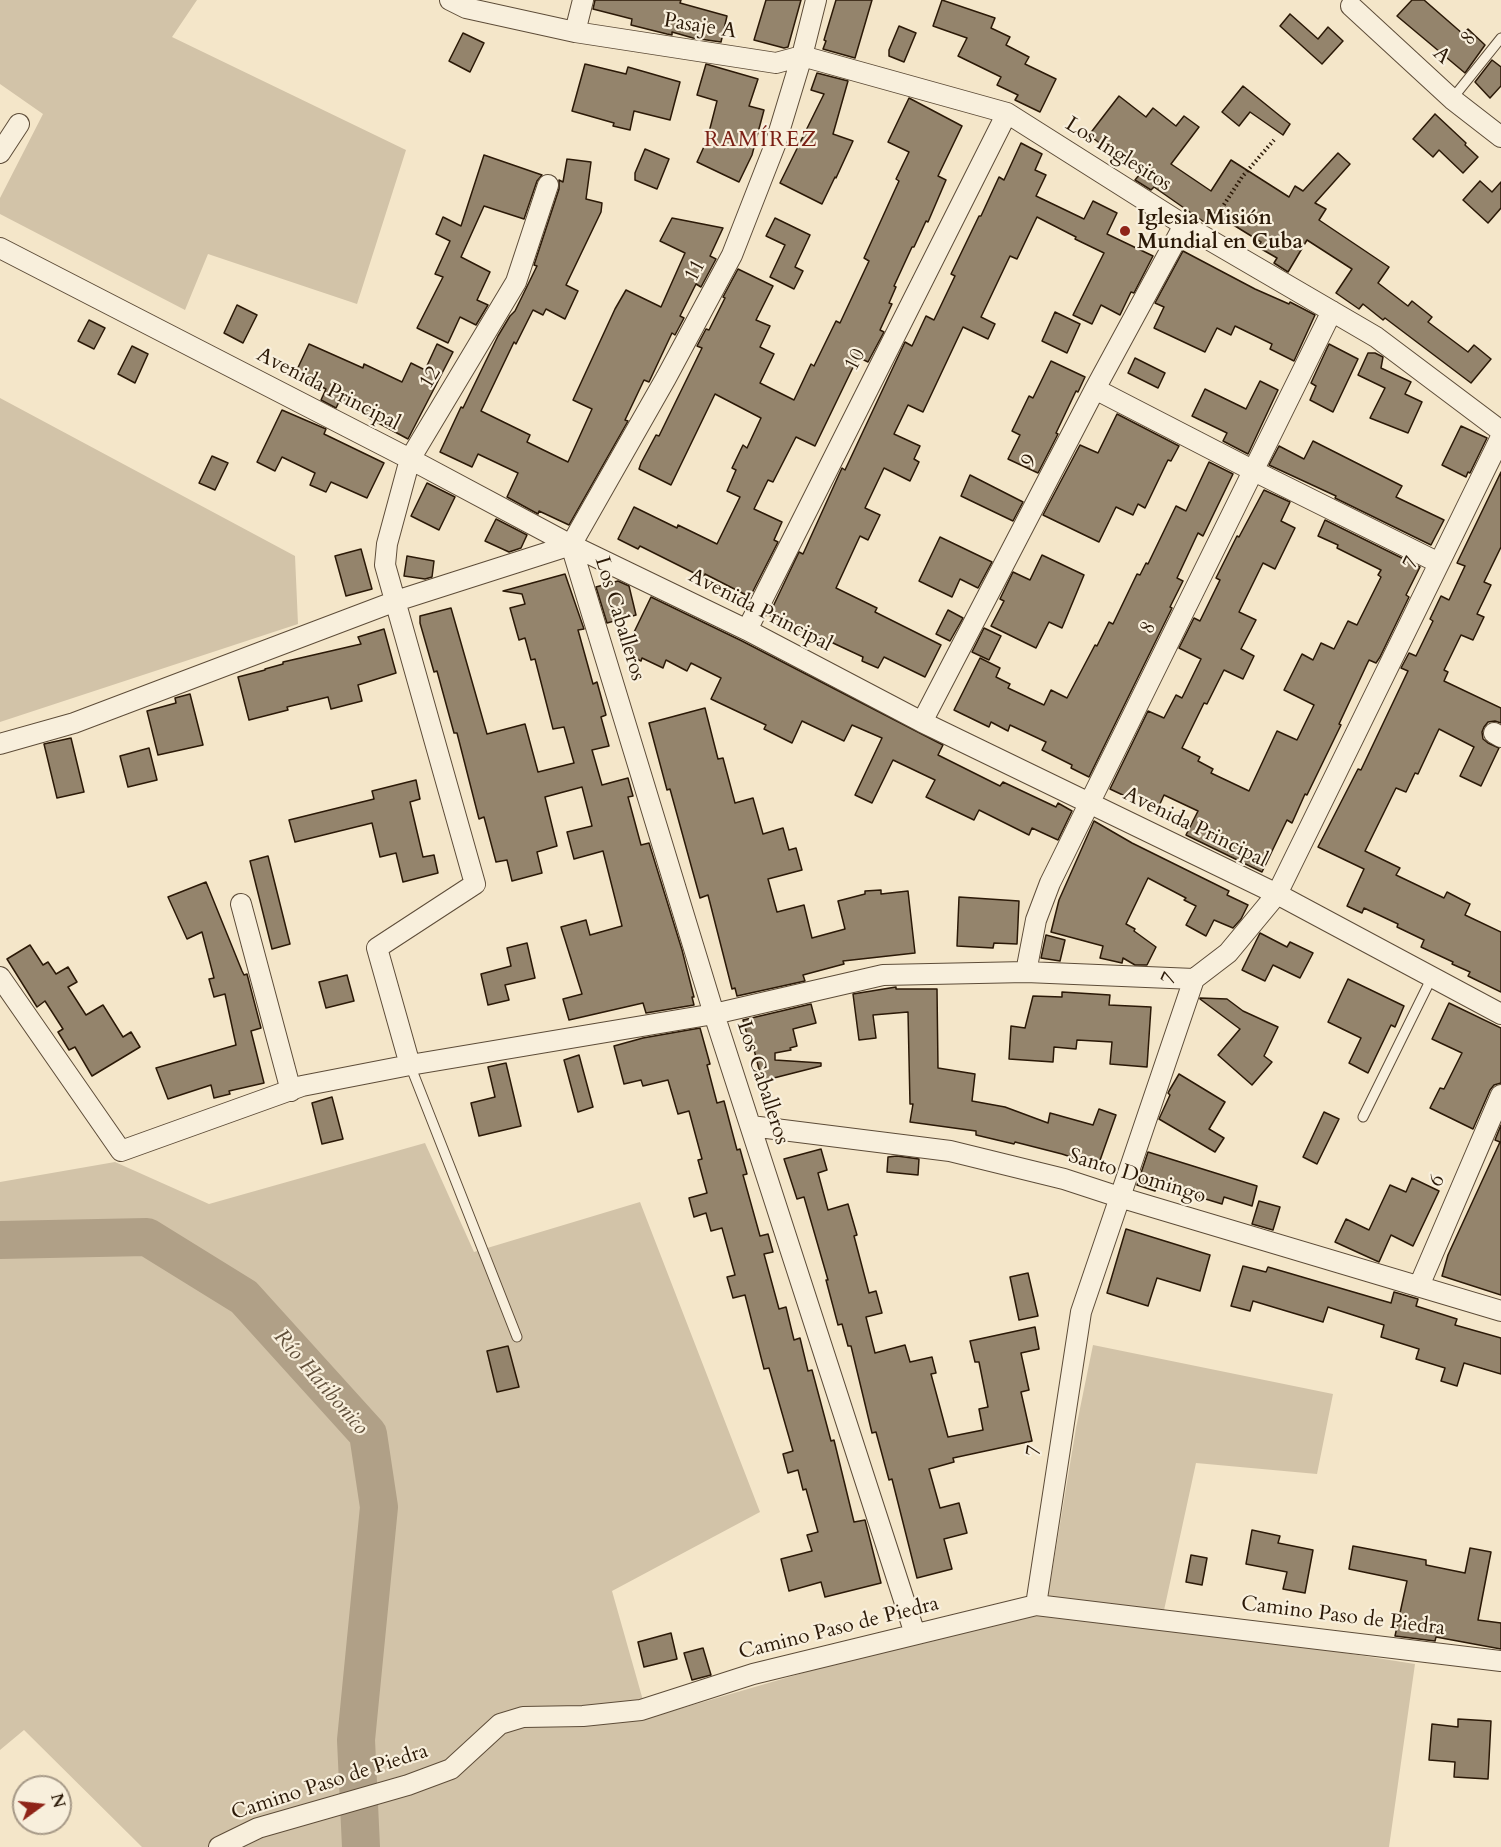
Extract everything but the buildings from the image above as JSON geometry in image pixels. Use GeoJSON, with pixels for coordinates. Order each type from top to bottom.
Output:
{"type":"FeatureCollection","features":[{"type":"Feature","properties":{"kind":"street","name":"Pasaje A"},"geometry":{"type":"LineString","coordinates":[[450,0],[466,8],[575,32],[776,63],[802,56]]}},
{"type":"Feature","properties":{"kind":"street"},"geometry":{"type":"LineString","coordinates":[[575,32],[583,0]]}},
{"type":"Feature","properties":{"kind":"street","name":"11"},"geometry":{"type":"LineString","coordinates":[[571,545],[666,378],[732,255],[775,145],[816,0]]}},
{"type":"Feature","properties":{"kind":"street","name":"A"},"geometry":{"type":"LineString","coordinates":[[1351,6],[1452,99],[1501,137]]}},
{"type":"Feature","properties":{"kind":"street","name":"Los Inglesitos"},"geometry":{"type":"LineString","coordinates":[[802,56],[1007,113],[1184,225],[1376,337],[1501,431]]}},
{"type":"Feature","properties":{"kind":"street","name":"10"},"geometry":{"type":"LineString","coordinates":[[747,630],[1007,113]]}},
{"type":"Feature","properties":{"kind":"street"},"geometry":{"type":"LineString","coordinates":[[0,153],[19,124]]}},
{"type":"Feature","properties":{"kind":"street","name":"12"},"geometry":{"type":"LineString","coordinates":[[410,1065],[377,948],[475,884],[386,565],[387,544],[410,459],[516,282],[548,185]]}},
{"type":"Feature","properties":{"kind":"street","name":"9"},"geometry":{"type":"LineString","coordinates":[[922,722],[1095,389],[1184,225]]}},
{"type":"Feature","properties":{"kind":"street","name":"Avenida Principal"},"geometry":{"type":"LineString","coordinates":[[0,248],[410,459],[571,545],[747,630],[922,722],[1277,894],[1501,1014]]}},
{"type":"Feature","properties":{"kind":"street","name":"8"},"geometry":{"type":"LineString","coordinates":[[1026,972],[1036,920],[1050,883],[1332,311]]}},
{"type":"Feature","properties":{"kind":"street"},"geometry":{"type":"LineString","coordinates":[[1095,389],[1439,563]]}},
{"type":"Feature","properties":{"kind":"street","name":"7"},"geometry":{"type":"LineString","coordinates":[[1036,1605],[1081,1312],[1194,979],[1228,953],[1277,894],[1501,437]]}},
{"type":"Feature","properties":{"kind":"street"},"geometry":{"type":"LineString","coordinates":[[0,744],[74,723],[396,602],[571,545]]}},
{"type":"Feature","properties":{"kind":"street","name":"Los Caballeros"},"geometry":{"type":"LineString","coordinates":[[571,545],[714,1014],[915,1634]]}},
{"type":"Feature","properties":{"kind":"street"},"geometry":{"type":"LineString","coordinates":[[241,904],[291,1091]]}},
{"type":"Feature","properties":{"kind":"street"},"geometry":{"type":"LineString","coordinates":[[0,977],[121,1151],[302,1086],[410,1065],[714,1014],[883,975],[1026,972],[1194,979]]}},
{"type":"Feature","properties":{"kind":"street","name":"6"},"geometry":{"type":"LineString","coordinates":[[1419,1286],[1501,1095]]}},
{"type":"Feature","properties":{"kind":"street","name":"Santo Domingo"},"geometry":{"type":"LineString","coordinates":[[752,1126],[950,1151],[1064,1179],[1501,1311]]}},
{"type":"Feature","properties":{"kind":"street","name":"Camino Paso de Piedra"},"geometry":{"type":"LineString","coordinates":[[219,1847],[258,1828],[408,1785],[450,1769],[500,1724],[523,1717],[583,1716],[641,1710],[753,1674],[1036,1605],[1501,1660]]}},
{"type":"Feature","properties":{"kind":"lane","name":"8"},"geometry":{"type":"LineString","coordinates":[[1452,99],[1501,38]]}},
{"type":"Feature","properties":{"kind":"lane"},"geometry":{"type":"LineString","coordinates":[[1364,1117],[1432,977]]}},
{"type":"Feature","properties":{"kind":"lane"},"geometry":{"type":"LineString","coordinates":[[410,1065],[517,1337]]}},
{"type":"Feature","properties":{"kind":"path"},"geometry":{"type":"LineString","coordinates":[[1203,236],[1242,177],[1274,140]]}},
{"type":"Feature","properties":{"kind":"shaded area"},"geometry":{"type":"Polygon","coordinates":[[[0,0],[197,0],[172,37],[406,150],[357,304],[208,254],[185,310],[0,214],[0,198],[43,114],[0,84],[0,0]]]}},
{"type":"Feature","properties":{"kind":"shaded area"},"geometry":{"type":"Polygon","coordinates":[[[0,398],[295,556],[298,624],[0,722],[0,398]]]}},
{"type":"Feature","properties":{"kind":"shaded area"},"geometry":{"type":"Polygon","coordinates":[[[425,1143],[474,1252],[640,1202],[760,1512],[612,1591],[648,1718],[1047,1602],[1076,1428],[1093,1345],[1333,1394],[1317,1474],[1196,1463],[1161,1624],[1415,1664],[1389,1847],[142,1847],[72,1778],[72,1775],[24,1730],[0,1750],[0,1182],[115,1162],[209,1204],[425,1143]]]}},
{"type":"Feature","properties":{"kind":"waterway","name":"Río Hatibonico"},"geometry":{"type":"LineString","coordinates":[[0,1240],[147,1237],[244,1297],[368,1434],[379,1507],[356,1740],[361,1847]]}},
{"type":"Feature","properties":{"kind":"place","name":"Iglesia Misión Mundial en Cuba"},"geometry":{"type":"Point","coordinates":[1125,231]}},
{"type":"Feature","properties":{"kind":"district","name":"RAMÍREZ"},"geometry":{"type":"Point","coordinates":[761,141]}}]}
